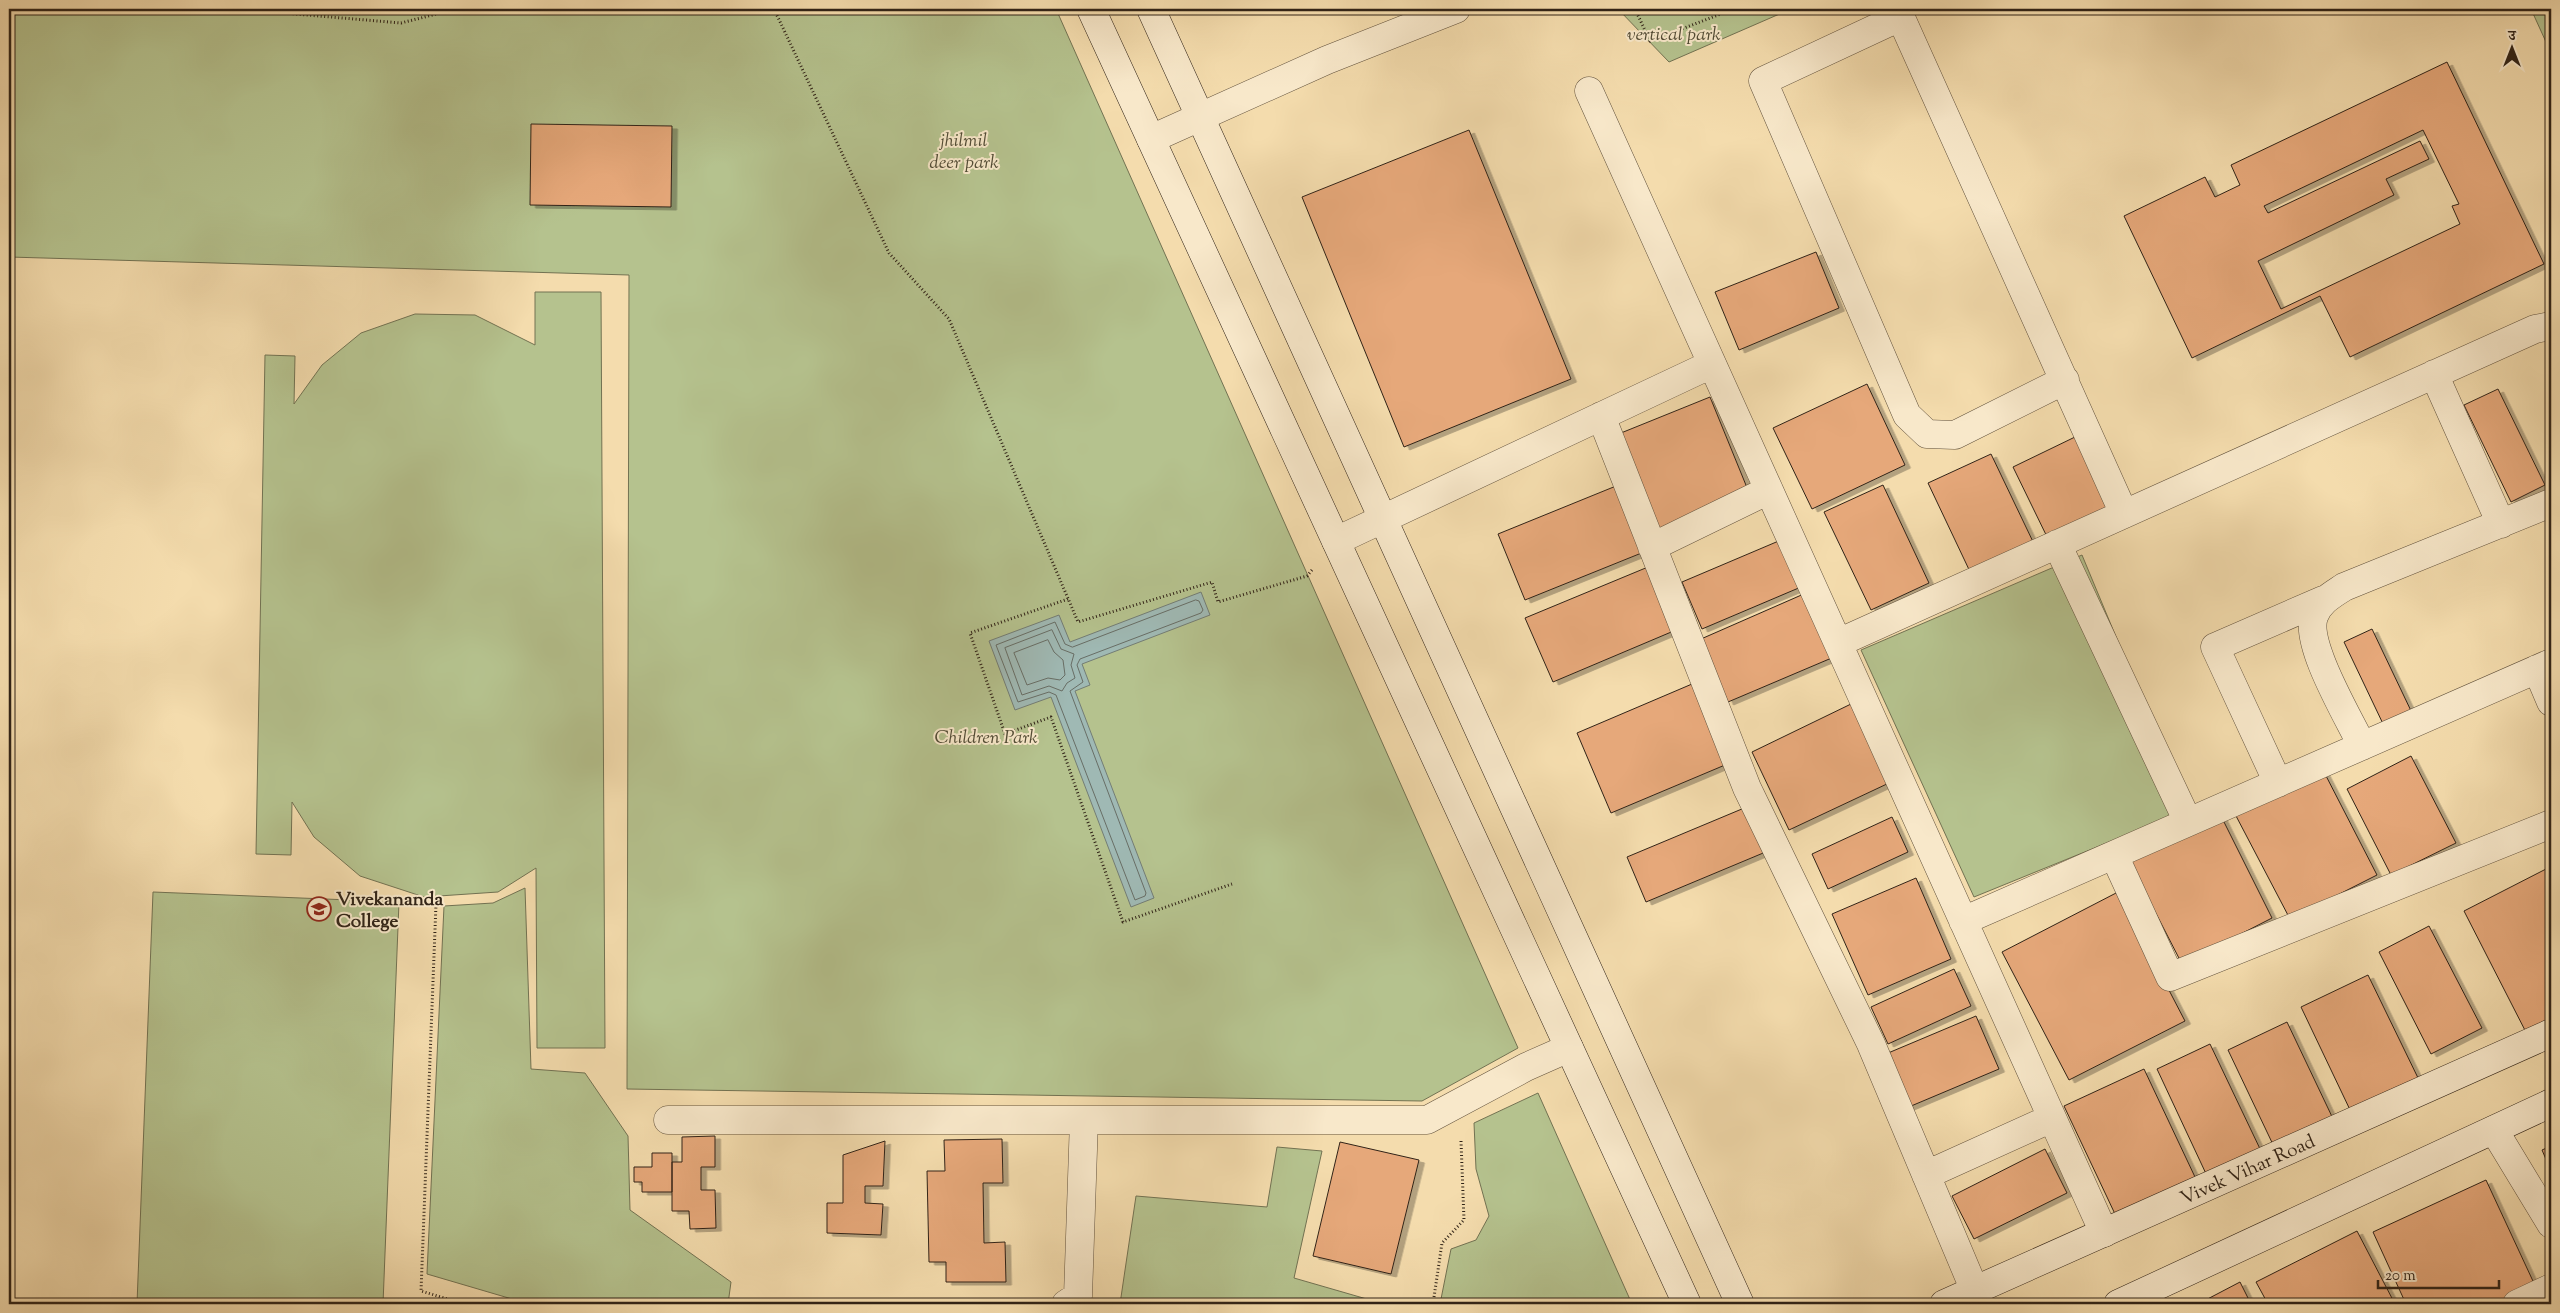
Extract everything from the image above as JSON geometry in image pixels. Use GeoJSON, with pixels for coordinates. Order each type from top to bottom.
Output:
{"type":"FeatureCollection","features":[{"type":"Feature","properties":{"kind":"street"},"geometry":{"type":"LineString","coordinates":[[1091,9],[1687,1304]]}},
{"type":"Feature","properties":{"kind":"street"},"geometry":{"type":"LineString","coordinates":[[1152,9],[1740,1304]]}},
{"type":"Feature","properties":{"kind":"street"},"geometry":{"type":"LineString","coordinates":[[1150,139],[1327,60],[1456,9]]}},
{"type":"Feature","properties":{"kind":"street"},"geometry":{"type":"LineString","coordinates":[[2065,380],[1955,435],[1926,434],[1907,415],[1763,81],[1898,13],[2065,380],[2124,514]]}},
{"type":"Feature","properties":{"kind":"street"},"geometry":{"type":"LineString","coordinates":[[1589,91],[2104,1233]]}},
{"type":"Feature","properties":{"kind":"street"},"geometry":{"type":"LineString","coordinates":[[1838,643],[2535,329],[2551,326]]}},
{"type":"Feature","properties":{"kind":"street"},"geometry":{"type":"LineString","coordinates":[[1336,540],[1712,364]]}},
{"type":"Feature","properties":{"kind":"street"},"geometry":{"type":"LineString","coordinates":[[2434,374],[2501,524]]}},
{"type":"Feature","properties":{"kind":"street"},"geometry":{"type":"LineString","coordinates":[[1601,416],[1747,788],[1871,1044],[1975,1290]]}},
{"type":"Feature","properties":{"kind":"street"},"geometry":{"type":"LineString","coordinates":[[1652,547],[1769,490]]}},
{"type":"Feature","properties":{"kind":"street"},"geometry":{"type":"LineString","coordinates":[[2278,783],[2215,647],[2323,600],[2344,587],[2551,503]]}},
{"type":"Feature","properties":{"kind":"street"},"geometry":{"type":"LineString","coordinates":[[2057,544],[2188,822]]}},
{"type":"Feature","properties":{"kind":"street"},"geometry":{"type":"LineString","coordinates":[[2323,600],[2314,617],[2313,635],[2319,656],[2362,746]]}},
{"type":"Feature","properties":{"kind":"street"},"geometry":{"type":"LineString","coordinates":[[1963,921],[2544,666],[2551,702]]}},
{"type":"Feature","properties":{"kind":"street"},"geometry":{"type":"LineString","coordinates":[[2114,855],[2170,977],[2551,824]]}},
{"type":"Feature","properties":{"kind":"street","name":"Vivek Vihar Road"},"geometry":{"type":"LineString","coordinates":[[1944,1304],[2551,1033]]}},
{"type":"Feature","properties":{"kind":"street"},"geometry":{"type":"LineString","coordinates":[[668,1120],[1427,1120],[1526,1066],[1569,1048]]}},
{"type":"Feature","properties":{"kind":"street"},"geometry":{"type":"LineString","coordinates":[[2118,1304],[2551,1103]]}},
{"type":"Feature","properties":{"kind":"street"},"geometry":{"type":"LineString","coordinates":[[1926,1175],[2052,1118]]}},
{"type":"Feature","properties":{"kind":"street"},"geometry":{"type":"LineString","coordinates":[[1066,1304],[1078,1296],[1084,1120]]}},
{"type":"Feature","properties":{"kind":"street"},"geometry":{"type":"LineString","coordinates":[[2494,1130],[2551,1224]]}},
{"type":"Feature","properties":{"kind":"street"},"geometry":{"type":"LineString","coordinates":[[2517,1304],[2551,1288]]}},
{"type":"Feature","properties":{"kind":"path"},"geometry":{"type":"LineString","coordinates":[[237,9],[401,23],[456,9]]}},
{"type":"Feature","properties":{"kind":"path"},"geometry":{"type":"LineString","coordinates":[[774,9],[889,253],[949,319],[1078,622],[1212,582],[1218,602],[1307,576],[1336,540]]}},
{"type":"Feature","properties":{"kind":"path"},"geometry":{"type":"LineString","coordinates":[[1635,9],[1650,41],[1734,9]]}},
{"type":"Feature","properties":{"kind":"path"},"geometry":{"type":"LineString","coordinates":[[1068,599],[970,633],[1005,734],[1051,718],[1123,922],[1232,884]]}},
{"type":"Feature","properties":{"kind":"path"},"geometry":{"type":"LineString","coordinates":[[436,904],[421,1290],[464,1304]]}},
{"type":"Feature","properties":{"kind":"path"},"geometry":{"type":"LineString","coordinates":[[1427,1120],[1461,1140],[1464,1220],[1442,1243],[1433,1304]]}},
{"type":"Feature","properties":{"kind":"green space","name":"Children Park"},"geometry":{"type":"Polygon","coordinates":[[[9,9],[1056,9],[1518,1048],[1422,1101],[627,1089],[629,275],[9,257],[9,9]]]}},
{"type":"Feature","properties":{"kind":"green space","name":"vertical park"},"geometry":{"type":"Polygon","coordinates":[[[1618,9],[1791,9],[1669,62],[1618,9]]]}},
{"type":"Feature","properties":{"kind":"green space"},"geometry":{"type":"Polygon","coordinates":[[[2531,9],[2551,9],[2551,53],[2531,9]]]}},
{"type":"Feature","properties":{"kind":"green space"},"geometry":{"type":"Polygon","coordinates":[[[535,292],[601,292],[605,1048],[537,1048],[536,868],[498,892],[424,897],[360,876],[314,837],[292,802],[291,855],[256,854],[265,355],[295,356],[294,404],[322,365],[361,333],[415,314],[475,315],[535,345],[535,292]]]}},
{"type":"Feature","properties":{"kind":"green space"},"geometry":{"type":"Polygon","coordinates":[[[2082,555],[2188,810],[1974,897],[1861,650],[2082,555]]]}},
{"type":"Feature","properties":{"kind":"green space"},"geometry":{"type":"Polygon","coordinates":[[[525,888],[531,1069],[585,1073],[628,1136],[630,1210],[731,1282],[728,1304],[529,1304],[427,1274],[444,906],[493,903],[525,888]]]}},
{"type":"Feature","properties":{"kind":"green space"},"geometry":{"type":"Polygon","coordinates":[[[153,892],[399,902],[383,1304],[137,1304],[153,892]]]}},
{"type":"Feature","properties":{"kind":"green space"},"geometry":{"type":"Polygon","coordinates":[[[1538,1093],[1632,1304],[1440,1304],[1451,1249],[1476,1240],[1489,1216],[1476,1169],[1474,1123],[1538,1093]]]}},
{"type":"Feature","properties":{"kind":"green space"},"geometry":{"type":"Polygon","coordinates":[[[1277,1147],[1322,1151],[1294,1278],[1384,1304],[1120,1304],[1136,1196],[1267,1207],[1277,1147]]]}},
{"type":"Feature","properties":{"kind":"water"},"geometry":{"type":"Polygon","coordinates":[[[1201,592],[1210,615],[1082,664],[1090,685],[1075,691],[1154,898],[1131,907],[1051,697],[1015,710],[989,641],[1059,615],[1070,642],[1201,592]]]}},
{"type":"Feature","properties":{"kind":"building"},"geometry":{"type":"Polygon","coordinates":[[[2447,62],[2544,264],[2350,357],[2320,296],[2192,358],[2124,216],[2205,177],[2215,197],[2240,185],[2231,165],[2447,62]],[[2423,130],[2264,206],[2268,213],[2420,141],[2429,159],[2386,179],[2394,195],[2258,261],[2281,309],[2460,224],[2452,206],[2459,204],[2423,130]]]}},
{"type":"Feature","properties":{"kind":"building"},"geometry":{"type":"Polygon","coordinates":[[[531,124],[672,126],[671,207],[530,205],[531,124]]]}},
{"type":"Feature","properties":{"kind":"building"},"geometry":{"type":"Polygon","coordinates":[[[1469,130],[1571,379],[1404,447],[1302,197],[1469,130]]]}},
{"type":"Feature","properties":{"kind":"building"},"geometry":{"type":"Polygon","coordinates":[[[1816,252],[1839,308],[1739,350],[1715,292],[1816,252]]]}},
{"type":"Feature","properties":{"kind":"building"},"geometry":{"type":"Polygon","coordinates":[[[1867,384],[1905,465],[1812,509],[1773,428],[1867,384]]]}},
{"type":"Feature","properties":{"kind":"building"},"geometry":{"type":"Polygon","coordinates":[[[2498,389],[2545,485],[2511,502],[2464,405],[2498,389]]]}},
{"type":"Feature","properties":{"kind":"building"},"geometry":{"type":"Polygon","coordinates":[[[1710,397],[1750,495],[1656,533],[1616,435],[1710,397]]]}},
{"type":"Feature","properties":{"kind":"building"},"geometry":{"type":"Polygon","coordinates":[[[2075,437],[2113,516],[2051,545],[2013,467],[2075,437]]]}},
{"type":"Feature","properties":{"kind":"building"},"geometry":{"type":"Polygon","coordinates":[[[1991,454],[2036,548],[1973,578],[1928,483],[1991,454]]]}},
{"type":"Feature","properties":{"kind":"building"},"geometry":{"type":"Polygon","coordinates":[[[1883,485],[1929,583],[1871,610],[1824,512],[1883,485]]]}},
{"type":"Feature","properties":{"kind":"building"},"geometry":{"type":"Polygon","coordinates":[[[1616,486],[1644,552],[1525,600],[1498,534],[1616,486]]]}},
{"type":"Feature","properties":{"kind":"building"},"geometry":{"type":"Polygon","coordinates":[[[1781,540],[1801,587],[1702,629],[1682,582],[1781,540]]]}},
{"type":"Feature","properties":{"kind":"building"},"geometry":{"type":"Polygon","coordinates":[[[1648,567],[1676,630],[1553,682],[1525,618],[1648,567]]]}},
{"type":"Feature","properties":{"kind":"building"},"geometry":{"type":"Polygon","coordinates":[[[1806,593],[1834,657],[1728,702],[1701,639],[1806,593]]]}},
{"type":"Feature","properties":{"kind":"building"},"geometry":{"type":"Polygon","coordinates":[[[2372,629],[2413,715],[2385,728],[2344,642],[2372,629]]]}},
{"type":"Feature","properties":{"kind":"building"},"geometry":{"type":"Polygon","coordinates":[[[1692,684],[1725,765],[1611,813],[1577,733],[1692,684]]]}},
{"type":"Feature","properties":{"kind":"building"},"geometry":{"type":"Polygon","coordinates":[[[1851,704],[1889,783],[1789,830],[1752,752],[1851,704]]]}},
{"type":"Feature","properties":{"kind":"building"},"geometry":{"type":"Polygon","coordinates":[[[2411,756],[2456,843],[2391,875],[2347,789],[2411,756]]]}},
{"type":"Feature","properties":{"kind":"building"},"geometry":{"type":"Polygon","coordinates":[[[2323,770],[2377,875],[2290,919],[2235,814],[2323,770]]]}},
{"type":"Feature","properties":{"kind":"building"},"geometry":{"type":"Polygon","coordinates":[[[1749,806],[1768,851],[1646,902],[1627,857],[1749,806]]]}},
{"type":"Feature","properties":{"kind":"building"},"geometry":{"type":"Polygon","coordinates":[[[2220,814],[2272,918],[2182,964],[2129,861],[2220,814]]]}},
{"type":"Feature","properties":{"kind":"building"},"geometry":{"type":"Polygon","coordinates":[[[1892,817],[1908,852],[1828,889],[1812,854],[1892,817]]]}},
{"type":"Feature","properties":{"kind":"building"},"geometry":{"type":"Polygon","coordinates":[[[2546,869],[2551,880],[2551,1031],[2531,1042],[2464,911],[2546,869]]]}},
{"type":"Feature","properties":{"kind":"building"},"geometry":{"type":"Polygon","coordinates":[[[1916,878],[1951,959],[1868,995],[1832,914],[1916,878]]]}},
{"type":"Feature","properties":{"kind":"building"},"geometry":{"type":"Polygon","coordinates":[[[2118,892],[2185,1021],[2069,1080],[2002,952],[2118,892]]]}},
{"type":"Feature","properties":{"kind":"building"},"geometry":{"type":"Polygon","coordinates":[[[2429,926],[2482,1028],[2431,1054],[2379,952],[2429,926]]]}},
{"type":"Feature","properties":{"kind":"building"},"geometry":{"type":"Polygon","coordinates":[[[1954,969],[1971,1006],[1888,1044],[1871,1007],[1954,969]]]}},
{"type":"Feature","properties":{"kind":"building"},"geometry":{"type":"Polygon","coordinates":[[[2368,975],[2420,1082],[2352,1114],[2301,1007],[2368,975]]]}},
{"type":"Feature","properties":{"kind":"building"},"geometry":{"type":"Polygon","coordinates":[[[1976,1016],[1999,1069],[1904,1109],[1881,1056],[1976,1016]]]}},
{"type":"Feature","properties":{"kind":"building"},"geometry":{"type":"Polygon","coordinates":[[[2287,1022],[2336,1125],[2277,1153],[2228,1050],[2287,1022]]]}},
{"type":"Feature","properties":{"kind":"building"},"geometry":{"type":"Polygon","coordinates":[[[2210,1044],[2262,1153],[2208,1178],[2157,1069],[2210,1044]]]}},
{"type":"Feature","properties":{"kind":"building"},"geometry":{"type":"Polygon","coordinates":[[[2144,1069],[2195,1177],[2115,1214],[2064,1106],[2144,1069]]]}},
{"type":"Feature","properties":{"kind":"building"},"geometry":{"type":"Polygon","coordinates":[[[715,1136],[715,1167],[701,1167],[701,1190],[715,1190],[716,1228],[690,1229],[689,1211],[672,1211],[672,1162],[682,1162],[682,1137],[715,1136]]]}},
{"type":"Feature","properties":{"kind":"building"},"geometry":{"type":"Polygon","coordinates":[[[1002,1139],[1003,1183],[983,1183],[984,1243],[1005,1242],[1006,1282],[946,1282],[946,1262],[929,1262],[927,1171],[945,1171],[944,1140],[1002,1139]]]}},
{"type":"Feature","properties":{"kind":"building"},"geometry":{"type":"Polygon","coordinates":[[[885,1141],[883,1186],[865,1186],[865,1203],[883,1204],[881,1235],[827,1233],[827,1203],[843,1203],[843,1155],[885,1141]]]}},
{"type":"Feature","properties":{"kind":"building"},"geometry":{"type":"Polygon","coordinates":[[[1340,1142],[1419,1160],[1391,1274],[1313,1256],[1340,1142]]]}},
{"type":"Feature","properties":{"kind":"building"},"geometry":{"type":"Polygon","coordinates":[[[2551,1146],[2551,1171],[2542,1150],[2551,1146]]]}},
{"type":"Feature","properties":{"kind":"building"},"geometry":{"type":"Polygon","coordinates":[[[2045,1149],[2067,1193],[1974,1239],[1952,1196],[2045,1149]]]}},
{"type":"Feature","properties":{"kind":"building"},"geometry":{"type":"Polygon","coordinates":[[[652,1153],[672,1153],[672,1192],[642,1192],[642,1182],[634,1182],[634,1167],[652,1167],[652,1153]]]}},
{"type":"Feature","properties":{"kind":"building"},"geometry":{"type":"Polygon","coordinates":[[[2486,1180],[2539,1294],[2516,1304],[2406,1304],[2373,1232],[2486,1180]]]}},
{"type":"Feature","properties":{"kind":"building"},"geometry":{"type":"Polygon","coordinates":[[[2357,1231],[2395,1304],[2268,1304],[2256,1282],[2357,1231]]]}},
{"type":"Feature","properties":{"kind":"building"},"geometry":{"type":"Polygon","coordinates":[[[2240,1282],[2251,1304],[2198,1304],[2240,1282]]]}},
{"type":"Feature","properties":{"kind":"place","name":"Vivekananda College"},"geometry":{"type":"Point","coordinates":[319,909]}},
{"type":"Feature","properties":{"kind":"park label","name":"jhilmil deer park"},"geometry":{"type":"Point","coordinates":[964,150]}}]}
